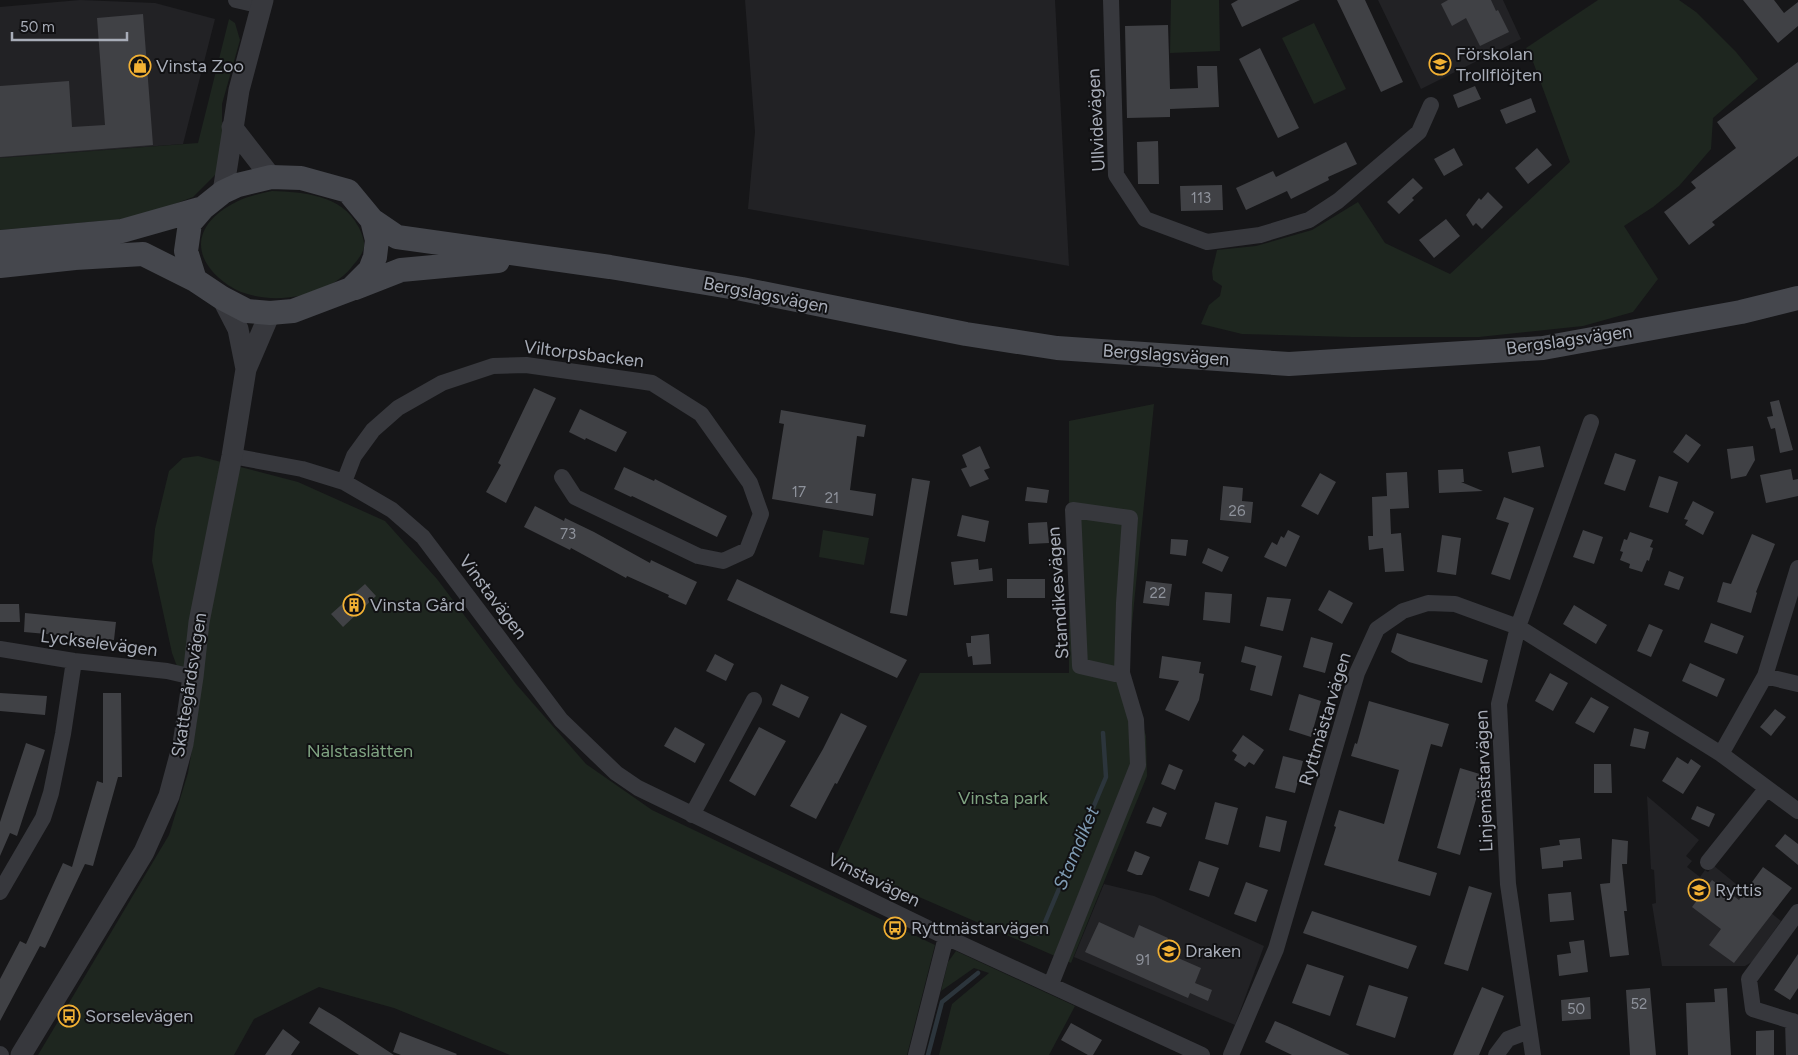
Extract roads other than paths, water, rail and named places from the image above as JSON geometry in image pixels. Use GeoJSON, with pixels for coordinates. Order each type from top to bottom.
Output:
{"type":"FeatureCollection","features":[{"type":"Feature","properties":{"kind":"main road","name":"Bergslagsvägen"},"geometry":{"type":"LineString","coordinates":[[195,280],[186,251],[190,223],[223,192],[238,185],[271,177],[301,178],[348,191],[372,220],[397,237],[610,267],[723,286],[966,334],[1057,348],[1289,364],[1543,348],[1741,312],[1798,298]]}},
{"type":"Feature","properties":{"kind":"main road","name":"Bergslagsvägen"},"geometry":{"type":"LineString","coordinates":[[0,242],[122,231],[204,208]]}},
{"type":"Feature","properties":{"kind":"main road","name":"Bergslagsvägen"},"geometry":{"type":"LineString","coordinates":[[351,289],[370,270],[375,257],[377,240],[372,220]]}},
{"type":"Feature","properties":{"kind":"main road","name":"Bergslagsvägen"},"geometry":{"type":"LineString","coordinates":[[0,266],[75,258],[143,254],[195,280],[222,298],[247,311],[270,313],[293,311],[401,270],[536,258]]}},
{"type":"Feature","properties":{"kind":"street"},"geometry":{"type":"LineString","coordinates":[[223,192],[232,127],[243,70],[262,3],[236,0]]}},
{"type":"Feature","properties":{"kind":"street","name":"Ullvidevägen"},"geometry":{"type":"LineString","coordinates":[[1111,0],[1116,175],[1145,219],[1207,242],[1260,236],[1309,220],[1338,201],[1419,132],[1430,105]]}},
{"type":"Feature","properties":{"kind":"street"},"geometry":{"type":"LineString","coordinates":[[232,127],[271,177]]}},
{"type":"Feature","properties":{"kind":"street","name":"Skattegårdsvägen"},"geometry":{"type":"LineString","coordinates":[[222,298],[238,329],[246,369]]}},
{"type":"Feature","properties":{"kind":"street","name":"Skattegårdsvägen"},"geometry":{"type":"LineString","coordinates":[[21,1055],[144,852],[169,796],[183,744],[199,622],[232,456],[246,369],[270,313]]}},
{"type":"Feature","properties":{"kind":"street","name":"Viltorpsbacken"},"geometry":{"type":"LineString","coordinates":[[344,482],[354,456],[372,430],[398,408],[442,383],[492,366],[526,365],[652,383],[701,414],[750,483],[761,514],[747,550],[723,562],[698,556],[575,497],[562,477]]}},
{"type":"Feature","properties":{"kind":"street","name":"Linjemästarvägen"},"geometry":{"type":"LineString","coordinates":[[1533,1055],[1508,884],[1499,704],[1518,627],[1591,422]]}},
{"type":"Feature","properties":{"kind":"street","name":"Vinstavägen"},"geometry":{"type":"LineString","coordinates":[[232,456],[302,469],[344,482],[392,510],[423,537],[561,720],[616,772],[638,788],[946,937],[1202,1055]]}},
{"type":"Feature","properties":{"kind":"street","name":"Stamdikesvägen"},"geometry":{"type":"LineString","coordinates":[[1051,984],[1138,765],[1136,720],[1122,673],[1124,603],[1130,518],[1073,510],[1080,666],[1115,674],[1122,673]]}},
{"type":"Feature","properties":{"kind":"street"},"geometry":{"type":"LineString","coordinates":[[1721,754],[1765,676],[1798,568]]}},
{"type":"Feature","properties":{"kind":"street","name":"Ryttmästarvägen"},"geometry":{"type":"LineString","coordinates":[[1231,1055],[1276,949],[1357,673],[1377,629],[1403,611],[1428,603],[1455,604],[1518,627],[1721,754],[1798,812]]}},
{"type":"Feature","properties":{"kind":"street","name":"Lyckselevägen"},"geometry":{"type":"LineString","coordinates":[[0,649],[74,662],[167,671],[193,677]]}},
{"type":"Feature","properties":{"kind":"street"},"geometry":{"type":"LineString","coordinates":[[0,892],[43,818],[51,793],[74,662]]}},
{"type":"Feature","properties":{"kind":"street"},"geometry":{"type":"LineString","coordinates":[[1765,676],[1798,684]]}},
{"type":"Feature","properties":{"kind":"street"},"geometry":{"type":"LineString","coordinates":[[692,815],[754,700]]}},
{"type":"Feature","properties":{"kind":"street"},"geometry":{"type":"LineString","coordinates":[[1708,862],[1767,788]]}},
{"type":"Feature","properties":{"kind":"street"},"geometry":{"type":"LineString","coordinates":[[1794,1055],[1796,1021],[1753,1009],[1749,979],[1798,912]]}},
{"type":"Feature","properties":{"kind":"street"},"geometry":{"type":"LineString","coordinates":[[916,1055],[946,937]]}},
{"type":"Feature","properties":{"kind":"street"},"geometry":{"type":"LineString","coordinates":[[1496,1055],[1508,1039],[1529,1030]]}},
{"type":"Feature","properties":{"kind":"waterway","name":"Stamdiket"},"geometry":{"type":"LineString","coordinates":[[1011,932],[1040,934],[1106,777],[1103,733]]}},
{"type":"Feature","properties":{"kind":"waterway"},"geometry":{"type":"LineString","coordinates":[[928,1055],[942,1002],[978,973]]}},
{"type":"Feature","properties":{"kind":"place","name":"Förskolan Trollflöjten"},"geometry":{"type":"Point","coordinates":[1440,64]}},
{"type":"Feature","properties":{"kind":"place","name":"Vinsta Zoo"},"geometry":{"type":"Point","coordinates":[140,66]}},
{"type":"Feature","properties":{"kind":"place","name":"Vinsta Gård"},"geometry":{"type":"Point","coordinates":[354,605]}},
{"type":"Feature","properties":{"kind":"place","name":"Ryttis"},"geometry":{"type":"Point","coordinates":[1699,890]}},
{"type":"Feature","properties":{"kind":"place","name":"Ryttmästarvägen"},"geometry":{"type":"Point","coordinates":[895,928]}},
{"type":"Feature","properties":{"kind":"place","name":"Draken"},"geometry":{"type":"Point","coordinates":[1169,951]}},
{"type":"Feature","properties":{"kind":"place","name":"Sorselevägen"},"geometry":{"type":"Point","coordinates":[69,1016]}},
{"type":"Feature","properties":{"kind":"park label","name":"Nälstaslätten"},"geometry":{"type":"Point","coordinates":[360,751]}},
{"type":"Feature","properties":{"kind":"park label","name":"Vinsta park"},"geometry":{"type":"Point","coordinates":[1003,798]}}]}
